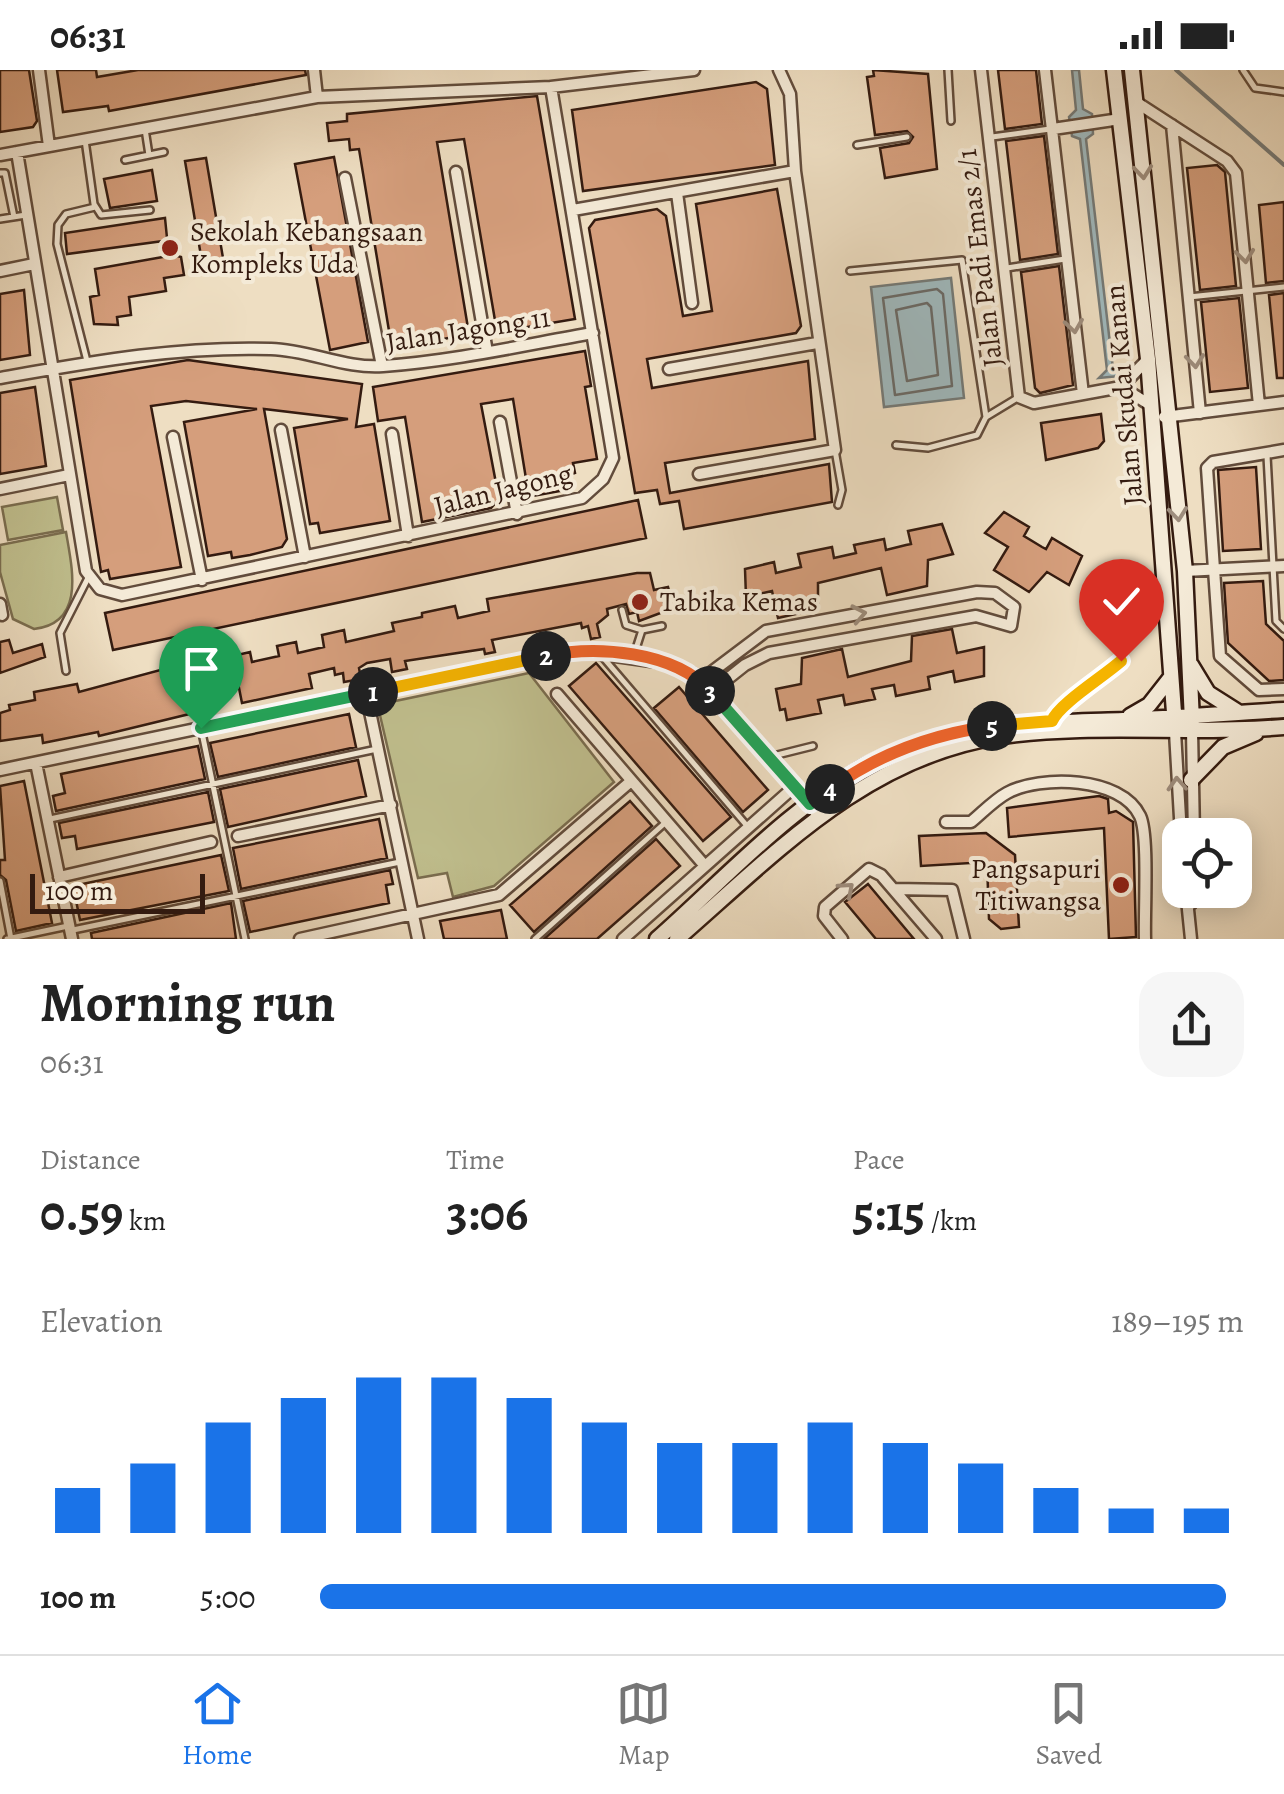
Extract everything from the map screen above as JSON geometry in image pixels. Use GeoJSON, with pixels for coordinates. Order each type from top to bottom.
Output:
{"type":"FeatureCollection","features":[{"type":"Feature","properties":{"kind":"main road","name":"Jalan Skudai Kanan"},"geometry":{"type":"LineString","coordinates":[[1114,70],[1148,358],[1184,571],[1192,723]]}},
{"type":"Feature","properties":{"kind":"main road","name":"Jalan Skudai Kanan"},"geometry":{"type":"LineString","coordinates":[[1132,72],[1158,414],[1175,724]]}},
{"type":"Feature","properties":{"kind":"main road"},"geometry":{"type":"LineString","coordinates":[[1189,662],[1208,693],[1239,712]]}},
{"type":"Feature","properties":{"kind":"main road"},"geometry":{"type":"LineString","coordinates":[[1122,720],[1149,705],[1172,676]]}},
{"type":"Feature","properties":{"kind":"main road"},"geometry":{"type":"LineString","coordinates":[[1192,723],[1239,712],[1284,710]]}},
{"type":"Feature","properties":{"kind":"main road"},"geometry":{"type":"LineString","coordinates":[[657,939],[868,766],[904,749],[957,731],[1052,721],[1175,724]]}},
{"type":"Feature","properties":{"kind":"main road"},"geometry":{"type":"LineString","coordinates":[[677,939],[814,810],[884,774],[956,746],[1003,736],[1192,723],[1284,728]]}},
{"type":"Feature","properties":{"kind":"main road"},"geometry":{"type":"LineString","coordinates":[[1191,780],[1223,748],[1266,729]]}},
{"type":"Feature","properties":{"kind":"street"},"geometry":{"type":"LineString","coordinates":[[40,70],[50,146]]}},
{"type":"Feature","properties":{"kind":"street"},"geometry":{"type":"LineString","coordinates":[[314,70],[317,97]]}},
{"type":"Feature","properties":{"kind":"street"},"geometry":{"type":"LineString","coordinates":[[0,155],[317,97],[551,87],[694,70]]}},
{"type":"Feature","properties":{"kind":"street"},"geometry":{"type":"LineString","coordinates":[[699,474],[835,450],[817,343],[790,94],[779,70]]}},
{"type":"Feature","properties":{"kind":"street","name":"Jalan Padi Emas 2/1"},"geometry":{"type":"LineString","coordinates":[[980,70],[1019,397],[1034,404],[1121,387]]}},
{"type":"Feature","properties":{"kind":"street"},"geometry":{"type":"LineString","coordinates":[[1045,70],[1083,394]]}},
{"type":"Feature","properties":{"kind":"street","name":"Jalan Jagong"},"geometry":{"type":"LineString","coordinates":[[87,573],[100,589],[122,595],[582,498],[609,469],[613,458],[551,87]]}},
{"type":"Feature","properties":{"kind":"street"},"geometry":{"type":"LineString","coordinates":[[1136,102],[1227,161],[1236,174],[1259,405]]}},
{"type":"Feature","properties":{"kind":"street"},"geometry":{"type":"LineString","coordinates":[[1053,128],[1120,119]]}},
{"type":"Feature","properties":{"kind":"street"},"geometry":{"type":"LineString","coordinates":[[1172,125],[1200,412]]}},
{"type":"Feature","properties":{"kind":"street"},"geometry":{"type":"LineString","coordinates":[[17,152],[20,216],[34,264],[87,573]]}},
{"type":"Feature","properties":{"kind":"street"},"geometry":{"type":"LineString","coordinates":[[574,210],[796,171]]}},
{"type":"Feature","properties":{"kind":"street"},"geometry":{"type":"LineString","coordinates":[[456,172],[486,352]]}},
{"type":"Feature","properties":{"kind":"street"},"geometry":{"type":"LineString","coordinates":[[345,178],[382,366]]}},
{"type":"Feature","properties":{"kind":"street"},"geometry":{"type":"LineString","coordinates":[[677,192],[692,303]]}},
{"type":"Feature","properties":{"kind":"street"},"geometry":{"type":"LineString","coordinates":[[0,271],[34,264]]}},
{"type":"Feature","properties":{"kind":"street","name":"Jalan Jagong 11"},"geometry":{"type":"LineString","coordinates":[[0,378],[87,362],[220,347],[283,350],[362,367],[382,366],[593,333]]}},
{"type":"Feature","properties":{"kind":"street"},"geometry":{"type":"LineString","coordinates":[[669,369],[817,343]]}},
{"type":"Feature","properties":{"kind":"street"},"geometry":{"type":"LineString","coordinates":[[1148,358],[1121,387],[1158,414],[1284,402]]}},
{"type":"Feature","properties":{"kind":"street"},"geometry":{"type":"LineString","coordinates":[[500,422],[517,514]]}},
{"type":"Feature","properties":{"kind":"street"},"geometry":{"type":"LineString","coordinates":[[281,430],[305,557]]}},
{"type":"Feature","properties":{"kind":"street"},"geometry":{"type":"LineString","coordinates":[[392,434],[408,536]]}},
{"type":"Feature","properties":{"kind":"street"},"geometry":{"type":"LineString","coordinates":[[174,437],[202,580]]}},
{"type":"Feature","properties":{"kind":"street"},"geometry":{"type":"LineString","coordinates":[[1284,449],[1209,464],[1212,570],[1222,662],[1258,690],[1284,689]]}},
{"type":"Feature","properties":{"kind":"street"},"geometry":{"type":"LineString","coordinates":[[0,489],[69,476]]}},
{"type":"Feature","properties":{"kind":"street"},"geometry":{"type":"LineString","coordinates":[[1184,571],[1279,566]]}},
{"type":"Feature","properties":{"kind":"street"},"geometry":{"type":"LineString","coordinates":[[700,680],[766,632],[977,592],[995,594],[1014,607],[1016,616],[1011,626],[976,616],[769,654],[745,665],[711,692]]}},
{"type":"Feature","properties":{"kind":"street"},"geometry":{"type":"LineString","coordinates":[[766,632],[769,654]]}},
{"type":"Feature","properties":{"kind":"street"},"geometry":{"type":"LineString","coordinates":[[0,770],[572,650],[672,664],[700,680],[814,810]]}},
{"type":"Feature","properties":{"kind":"street"},"geometry":{"type":"LineString","coordinates":[[366,693],[418,939]]}},
{"type":"Feature","properties":{"kind":"street"},"geometry":{"type":"LineString","coordinates":[[556,694],[705,866]]}},
{"type":"Feature","properties":{"kind":"street"},"geometry":{"type":"LineString","coordinates":[[1192,723],[1193,818]]}},
{"type":"Feature","properties":{"kind":"street"},"geometry":{"type":"LineString","coordinates":[[1175,724],[1181,818]]}},
{"type":"Feature","properties":{"kind":"street"},"geometry":{"type":"LineString","coordinates":[[36,762],[70,932]]}},
{"type":"Feature","properties":{"kind":"street"},"geometry":{"type":"LineString","coordinates":[[300,939],[499,894],[630,782]]}},
{"type":"Feature","properties":{"kind":"street"},"geometry":{"type":"LineString","coordinates":[[946,822],[971,822],[1006,793],[1021,788],[1092,782],[1115,790],[1131,803],[1142,824],[1145,939]]}},
{"type":"Feature","properties":{"kind":"street"},"geometry":{"type":"LineString","coordinates":[[623,939],[794,787]]}},
{"type":"Feature","properties":{"kind":"street"},"geometry":{"type":"LineString","coordinates":[[238,836],[391,805]]}},
{"type":"Feature","properties":{"kind":"street"},"geometry":{"type":"LineString","coordinates":[[59,877],[211,842]]}},
{"type":"Feature","properties":{"kind":"street"},"geometry":{"type":"LineString","coordinates":[[842,939],[824,916],[825,908],[869,869],[894,889],[936,939]]}},
{"type":"Feature","properties":{"kind":"street"},"geometry":{"type":"LineString","coordinates":[[894,889],[952,890],[964,939]]}},
{"type":"Feature","properties":{"kind":"street"},"geometry":{"type":"LineString","coordinates":[[1191,908],[1191,939]]}},
{"type":"Feature","properties":{"kind":"lane"},"geometry":{"type":"LineString","coordinates":[[948,70],[951,121]]}},
{"type":"Feature","properties":{"kind":"lane"},"geometry":{"type":"LineString","coordinates":[[1243,70],[1256,88],[1284,92]]}},
{"type":"Feature","properties":{"kind":"lane"},"geometry":{"type":"LineString","coordinates":[[145,128],[150,155]]}},
{"type":"Feature","properties":{"kind":"lane"},"geometry":{"type":"LineString","coordinates":[[988,138],[1053,128]]}},
{"type":"Feature","properties":{"kind":"lane"},"geometry":{"type":"LineString","coordinates":[[857,145],[906,137]]}},
{"type":"Feature","properties":{"kind":"lane"},"geometry":{"type":"LineString","coordinates":[[85,140],[96,207],[106,216],[150,210]]}},
{"type":"Feature","properties":{"kind":"lane"},"geometry":{"type":"LineString","coordinates":[[125,160],[164,152]]}},
{"type":"Feature","properties":{"kind":"lane"},"geometry":{"type":"LineString","coordinates":[[0,174],[5,172],[20,216],[0,219]]}},
{"type":"Feature","properties":{"kind":"lane"},"geometry":{"type":"LineString","coordinates":[[87,362],[56,234],[66,214],[96,207]]}},
{"type":"Feature","properties":{"kind":"lane"},"geometry":{"type":"LineString","coordinates":[[1004,268],[1065,259]]}},
{"type":"Feature","properties":{"kind":"lane"},"geometry":{"type":"LineString","coordinates":[[850,272],[962,260],[986,417]]}},
{"type":"Feature","properties":{"kind":"lane"},"geometry":{"type":"LineString","coordinates":[[1188,297],[1284,287]]}},
{"type":"Feature","properties":{"kind":"lane"},"geometry":{"type":"LineString","coordinates":[[896,445],[928,448],[977,435],[986,417],[1019,397]]}},
{"type":"Feature","properties":{"kind":"lane"},"geometry":{"type":"LineString","coordinates":[[835,450],[842,490],[838,505]]}},
{"type":"Feature","properties":{"kind":"lane"},"geometry":{"type":"LineString","coordinates":[[1267,452],[1279,566],[1276,621],[1284,629]]}},
{"type":"Feature","properties":{"kind":"lane"},"geometry":{"type":"LineString","coordinates":[[66,671],[60,634],[87,573]]}},
{"type":"Feature","properties":{"kind":"lane"},"geometry":{"type":"LineString","coordinates":[[622,610],[626,625],[642,630],[662,626]]}},
{"type":"Feature","properties":{"kind":"lane"},"geometry":{"type":"LineString","coordinates":[[633,658],[642,630]]}},
{"type":"Feature","properties":{"kind":"lane"},"geometry":{"type":"LineString","coordinates":[[599,652],[748,827]]}},
{"type":"Feature","properties":{"kind":"lane"},"geometry":{"type":"LineString","coordinates":[[1052,721],[1057,708],[1090,689],[1121,661]]}},
{"type":"Feature","properties":{"kind":"lane"},"geometry":{"type":"LineString","coordinates":[[201,728],[245,939]]}},
{"type":"Feature","properties":{"kind":"lane"},"geometry":{"type":"LineString","coordinates":[[769,757],[813,746]]}},
{"type":"Feature","properties":{"kind":"lane"},"geometry":{"type":"LineString","coordinates":[[47,820],[378,749]]}},
{"type":"Feature","properties":{"kind":"lane"},"geometry":{"type":"LineString","coordinates":[[535,939],[666,822]]}},
{"type":"Feature","properties":{"kind":"lane"},"geometry":{"type":"LineString","coordinates":[[0,881],[10,939],[70,932],[402,861]]}},
{"type":"Feature","properties":{"kind":"shaded area"},"geometry":{"type":"Polygon","coordinates":[[[57,497],[63,530],[8,540],[2,507],[57,497]]]}},
{"type":"Feature","properties":{"kind":"shaded area"},"geometry":{"type":"Polygon","coordinates":[[[66,532],[72,577],[69,605],[51,625],[34,629],[13,619],[0,572],[0,545],[66,532]]]}},
{"type":"Feature","properties":{"kind":"shaded area"},"geometry":{"type":"Polygon","coordinates":[[[529,673],[614,782],[494,886],[453,897],[447,873],[418,878],[379,711],[386,703],[529,673]]]}},
{"type":"Feature","properties":{"kind":"water"},"geometry":{"type":"Polygon","coordinates":[[[1072,70],[1079,70],[1083,109],[1092,114],[1093,134],[1086,139],[1113,369],[1120,376],[1099,378],[1107,370],[1080,139],[1072,136],[1069,117],[1076,110],[1072,70]]]}},
{"type":"Feature","properties":{"kind":"water"},"geometry":{"type":"Polygon","coordinates":[[[951,278],[964,398],[884,407],[871,287],[951,278]]]}},
{"type":"Feature","properties":{"kind":"building"},"geometry":{"type":"Polygon","coordinates":[[[0,70],[29,70],[37,121],[33,127],[0,132],[0,70]]]}},
{"type":"Feature","properties":{"kind":"building"},"geometry":{"type":"Polygon","coordinates":[[[57,70],[96,70],[97,77],[138,70],[305,70],[306,75],[109,111],[108,106],[63,112],[57,70]]]}},
{"type":"Feature","properties":{"kind":"building"},"geometry":{"type":"Polygon","coordinates":[[[873,70],[928,74],[937,169],[885,178],[880,148],[909,143],[913,137],[907,131],[875,135],[867,77],[874,76],[873,70]]]}},
{"type":"Feature","properties":{"kind":"building"},"geometry":{"type":"Polygon","coordinates":[[[998,70],[1036,70],[1042,124],[1005,129],[998,70]]]}},
{"type":"Feature","properties":{"kind":"building"},"geometry":{"type":"Polygon","coordinates":[[[756,82],[767,89],[775,165],[583,191],[572,110],[756,82]]]}},
{"type":"Feature","properties":{"kind":"building"},"geometry":{"type":"Polygon","coordinates":[[[537,96],[575,319],[497,332],[464,139],[437,142],[469,334],[392,349],[359,149],[350,150],[349,139],[329,141],[327,123],[347,121],[347,114],[537,96]]]}},
{"type":"Feature","properties":{"kind":"building"},"geometry":{"type":"Polygon","coordinates":[[[1044,136],[1058,254],[1020,260],[1006,141],[1044,136]]]}},
{"type":"Feature","properties":{"kind":"building"},"geometry":{"type":"Polygon","coordinates":[[[334,157],[368,342],[330,350],[295,164],[334,157]]]}},
{"type":"Feature","properties":{"kind":"building"},"geometry":{"type":"Polygon","coordinates":[[[206,158],[223,258],[202,262],[185,161],[206,158]]]}},
{"type":"Feature","properties":{"kind":"building"},"geometry":{"type":"Polygon","coordinates":[[[1217,165],[1225,172],[1236,286],[1200,290],[1187,168],[1217,165]]]}},
{"type":"Feature","properties":{"kind":"building"},"geometry":{"type":"Polygon","coordinates":[[[152,170],[157,201],[110,208],[104,179],[152,170]]]}},
{"type":"Feature","properties":{"kind":"building"},"geometry":{"type":"Polygon","coordinates":[[[777,189],[801,326],[796,333],[647,359],[652,388],[808,361],[815,439],[665,463],[670,493],[829,464],[832,502],[684,529],[679,501],[660,504],[657,490],[635,493],[589,228],[595,220],[657,209],[666,216],[683,316],[712,311],[696,204],[777,189]]]}},
{"type":"Feature","properties":{"kind":"building"},"geometry":{"type":"Polygon","coordinates":[[[1284,202],[1284,281],[1266,283],[1259,205],[1284,202]]]}},
{"type":"Feature","properties":{"kind":"building"},"geometry":{"type":"Polygon","coordinates":[[[165,218],[167,238],[163,241],[67,254],[65,233],[165,218]]]}},
{"type":"Feature","properties":{"kind":"building"},"geometry":{"type":"Polygon","coordinates":[[[181,257],[184,275],[164,278],[166,291],[129,297],[131,315],[117,317],[118,325],[94,324],[90,297],[99,295],[95,269],[181,257]]]}},
{"type":"Feature","properties":{"kind":"building"},"geometry":{"type":"Polygon","coordinates":[[[1059,266],[1073,385],[1040,393],[1035,388],[1021,272],[1059,266]]]}},
{"type":"Feature","properties":{"kind":"building"},"geometry":{"type":"Polygon","coordinates":[[[24,290],[30,355],[0,360],[0,294],[24,290]]]}},
{"type":"Feature","properties":{"kind":"building"},"geometry":{"type":"Polygon","coordinates":[[[1284,293],[1284,378],[1277,378],[1269,295],[1284,293]]]}},
{"type":"Feature","properties":{"kind":"building"},"geometry":{"type":"Polygon","coordinates":[[[1239,298],[1248,388],[1210,392],[1201,302],[1239,298]]]}},
{"type":"Feature","properties":{"kind":"building"},"geometry":{"type":"Polygon","coordinates":[[[585,351],[591,386],[585,387],[597,459],[573,463],[575,473],[558,479],[560,491],[533,496],[528,491],[513,399],[481,404],[499,499],[491,508],[422,522],[405,417],[378,421],[373,387],[585,351]]]}},
{"type":"Feature","properties":{"kind":"building"},"geometry":{"type":"Polygon","coordinates":[[[188,360],[362,384],[356,427],[374,424],[390,521],[320,533],[318,523],[310,524],[294,428],[348,419],[264,409],[287,539],[282,547],[250,555],[232,558],[231,552],[208,556],[184,422],[257,409],[186,401],[151,406],[181,567],[110,579],[108,570],[101,572],[70,380],[188,360]]]}},
{"type":"Feature","properties":{"kind":"building"},"geometry":{"type":"Polygon","coordinates":[[[35,387],[46,466],[0,474],[0,393],[35,387]]]}},
{"type":"Feature","properties":{"kind":"building"},"geometry":{"type":"Polygon","coordinates":[[[1101,414],[1104,441],[1098,448],[1046,460],[1041,423],[1101,414]]]}},
{"type":"Feature","properties":{"kind":"building"},"geometry":{"type":"Polygon","coordinates":[[[1256,467],[1261,549],[1223,551],[1218,470],[1256,467]]]}},
{"type":"Feature","properties":{"kind":"building"},"geometry":{"type":"Polygon","coordinates":[[[638,500],[646,538],[113,650],[105,613],[638,500]]]}},
{"type":"Feature","properties":{"kind":"building"},"geometry":{"type":"Polygon","coordinates":[[[1004,512],[1029,527],[1024,536],[1042,547],[1046,549],[1052,538],[1082,556],[1069,585],[1047,572],[1029,592],[994,570],[1008,547],[985,533],[1004,512]]]}},
{"type":"Feature","properties":{"kind":"building"},"geometry":{"type":"Polygon","coordinates":[[[942,524],[953,554],[928,560],[927,586],[887,595],[881,568],[818,583],[818,609],[778,618],[772,591],[746,597],[745,569],[774,562],[776,573],[801,567],[798,554],[832,547],[834,558],[856,553],[854,545],[884,539],[886,550],[911,544],[908,531],[942,524]]]}},
{"type":"Feature","properties":{"kind":"building"},"geometry":{"type":"Polygon","coordinates":[[[650,573],[654,590],[668,587],[672,601],[664,603],[666,611],[639,621],[637,612],[629,614],[626,604],[607,609],[608,615],[597,624],[600,637],[591,639],[588,626],[582,628],[581,623],[492,640],[495,652],[485,654],[484,649],[405,661],[407,669],[392,672],[390,659],[367,663],[359,668],[361,679],[344,682],[343,673],[335,675],[334,668],[309,674],[312,688],[242,703],[238,683],[214,687],[216,699],[208,701],[210,709],[99,736],[98,732],[43,743],[42,735],[0,741],[0,713],[10,710],[9,705],[35,700],[34,692],[77,684],[79,692],[201,659],[203,671],[234,665],[233,656],[250,652],[252,662],[279,656],[277,646],[296,642],[298,653],[324,647],[322,635],[344,630],[346,642],[394,631],[392,623],[422,617],[422,613],[455,606],[458,618],[489,611],[487,599],[650,573]]]}},
{"type":"Feature","properties":{"kind":"building"},"geometry":{"type":"Polygon","coordinates":[[[1263,581],[1266,624],[1284,641],[1284,680],[1269,681],[1228,643],[1224,583],[1263,581]]]}},
{"type":"Feature","properties":{"kind":"building"},"geometry":{"type":"Polygon","coordinates":[[[952,629],[957,653],[984,647],[984,676],[955,682],[953,671],[928,677],[930,689],[896,696],[894,685],[872,689],[875,699],[845,705],[843,695],[818,700],[821,713],[787,720],[785,709],[780,710],[776,689],[801,684],[802,658],[842,649],[848,677],[911,661],[912,636],[952,629]]]}},
{"type":"Feature","properties":{"kind":"building"},"geometry":{"type":"Polygon","coordinates":[[[9,640],[13,653],[42,644],[45,657],[0,673],[0,642],[9,640]]]}},
{"type":"Feature","properties":{"kind":"building"},"geometry":{"type":"Polygon","coordinates":[[[596,663],[731,817],[703,841],[569,686],[596,663]]]}},
{"type":"Feature","properties":{"kind":"building"},"geometry":{"type":"Polygon","coordinates":[[[679,687],[768,790],[743,812],[654,708],[679,687]]]}},
{"type":"Feature","properties":{"kind":"building"},"geometry":{"type":"Polygon","coordinates":[[[349,714],[356,747],[218,777],[210,743],[349,714]]]}},
{"type":"Feature","properties":{"kind":"building"},"geometry":{"type":"Polygon","coordinates":[[[198,746],[205,779],[56,811],[53,796],[65,793],[61,774],[198,746]]]}},
{"type":"Feature","properties":{"kind":"building"},"geometry":{"type":"Polygon","coordinates":[[[358,760],[366,796],[228,827],[220,789],[358,760]]]}},
{"type":"Feature","properties":{"kind":"building"},"geometry":{"type":"Polygon","coordinates":[[[24,781],[52,923],[16,931],[6,880],[0,875],[0,860],[5,860],[0,786],[24,781]]]}},
{"type":"Feature","properties":{"kind":"building"},"geometry":{"type":"Polygon","coordinates":[[[208,792],[214,822],[77,849],[75,836],[62,838],[59,823],[208,792]]]}},
{"type":"Feature","properties":{"kind":"building","name":"Pangsapuri Titiwangsa"},"geometry":{"type":"Polygon","coordinates":[[[1099,796],[1108,799],[1109,813],[1116,811],[1133,822],[1136,937],[1109,939],[1104,828],[1009,837],[1007,808],[1099,796]]]}},
{"type":"Feature","properties":{"kind":"building"},"geometry":{"type":"Polygon","coordinates":[[[630,801],[652,826],[534,932],[510,905],[630,801]]]}},
{"type":"Feature","properties":{"kind":"building"},"geometry":{"type":"Polygon","coordinates":[[[379,819],[387,858],[241,889],[233,848],[379,819]]]}},
{"type":"Feature","properties":{"kind":"building","name":"Pangsapuri Titiwangsa"},"geometry":{"type":"Polygon","coordinates":[[[986,833],[1015,855],[1019,927],[1001,929],[989,919],[987,862],[921,866],[919,836],[986,833]]]}},
{"type":"Feature","properties":{"kind":"building"},"geometry":{"type":"Polygon","coordinates":[[[656,839],[680,866],[597,939],[544,939],[656,839]]]}},
{"type":"Feature","properties":{"kind":"building"},"geometry":{"type":"Polygon","coordinates":[[[221,855],[229,891],[80,920],[73,886],[221,855]]]}},
{"type":"Feature","properties":{"kind":"building"},"geometry":{"type":"Polygon","coordinates":[[[390,870],[393,884],[386,885],[389,903],[250,932],[243,901],[390,870]]]}},
{"type":"Feature","properties":{"kind":"building","name":"Pangsapuri Titiwangsa"},"geometry":{"type":"Polygon","coordinates":[[[868,884],[914,939],[876,939],[845,902],[868,884]]]}},
{"type":"Feature","properties":{"kind":"building"},"geometry":{"type":"Polygon","coordinates":[[[231,903],[236,939],[92,939],[91,933],[231,903]]]}},
{"type":"Feature","properties":{"kind":"building"},"geometry":{"type":"Polygon","coordinates":[[[501,910],[507,939],[444,939],[440,921],[501,910]]]}},
{"type":"Feature","properties":{"kind":"waterway"},"geometry":{"type":"LineString","coordinates":[[1176,70],[1284,165]]}},
{"type":"Feature","properties":{"kind":"place","name":"Sekolah Kebangsaan Kompleks Uda"},"geometry":{"type":"Point","coordinates":[170,248]}},
{"type":"Feature","properties":{"kind":"place","name":"Tabika Kemas"},"geometry":{"type":"Point","coordinates":[640,602]}},
{"type":"Feature","properties":{"kind":"place","name":"Pangsapuri Titiwangsa"},"geometry":{"type":"Point","coordinates":[1121,885]}},
{"type":"Feature","properties":{"kind":"route"},"geometry":{"type":"LineString","coordinates":[[201,728],[572,650],[599,652],[672,664],[692,673],[810,804],[868,766],[904,749],[957,731],[1052,721],[1062,703],[1090,689],[1121,661]]}}]}
